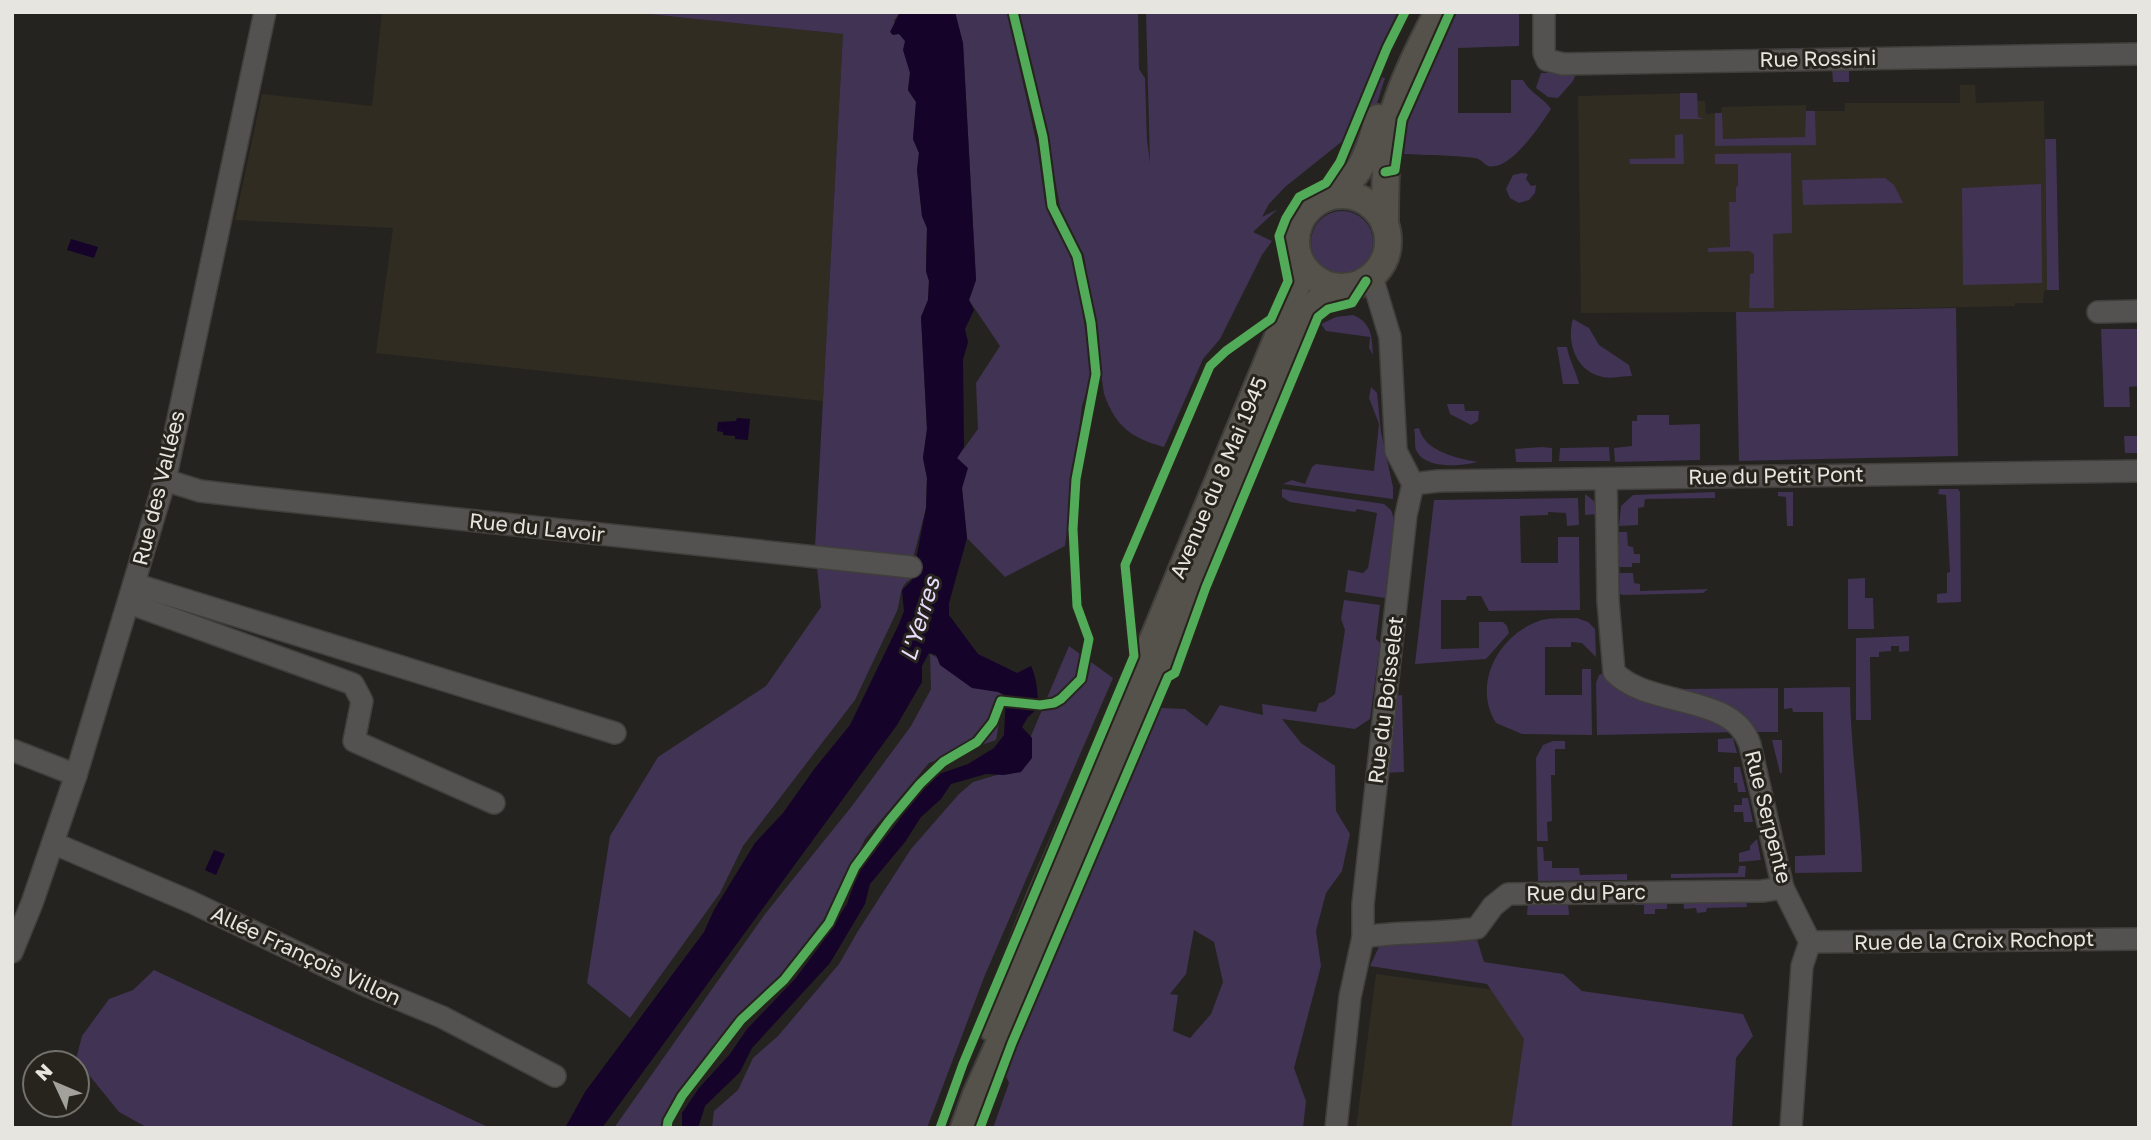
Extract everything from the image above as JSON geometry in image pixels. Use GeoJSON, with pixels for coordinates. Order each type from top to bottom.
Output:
{"type":"FeatureCollection","features":[{"type":"Feature","properties":{"kind":"main road"},"geometry":{"type":"LineString","coordinates":[[1418,12],[1392,75],[1363,166],[1335,195],[1314,205],[1300,221],[1296,236],[1302,265],[1319,281],[1330,286],[1355,286],[1372,277],[1380,268],[1388,246],[1385,172],[1389,131],[1405,83],[1438,12]]}},
{"type":"Feature","properties":{"kind":"main road"},"geometry":{"type":"LineString","coordinates":[[1335,195],[1350,195],[1364,200],[1376,209],[1385,222]]}},
{"type":"Feature","properties":{"kind":"main road","name":"Avenue du 8 Mai 1945"},"geometry":{"type":"LineString","coordinates":[[1139,694],[1291,305],[1302,265]]}},
{"type":"Feature","properties":{"kind":"main road","name":"Avenue du 8 Mai 1945"},"geometry":{"type":"LineString","coordinates":[[1139,694],[1309,313],[1330,286]]}},
{"type":"Feature","properties":{"kind":"main road"},"geometry":{"type":"LineString","coordinates":[[964,1128],[976,1095],[995,1014],[1041,896],[1139,694]]}},
{"type":"Feature","properties":{"kind":"street","name":"Rue Rossini"},"geometry":{"type":"LineString","coordinates":[[1544,12],[1544,53],[1547,60],[1563,64],[2139,54]]}},
{"type":"Feature","properties":{"kind":"street","name":"Rue des Vallées"},"geometry":{"type":"LineString","coordinates":[[12,952],[75,775],[165,480],[261,13]]}},
{"type":"Feature","properties":{"kind":"street"},"geometry":{"type":"LineString","coordinates":[[1372,277],[1390,338],[1396,451],[1413,484]]}},
{"type":"Feature","properties":{"kind":"street"},"geometry":{"type":"LineString","coordinates":[[2098,312],[2139,311]]}},
{"type":"Feature","properties":{"kind":"street","name":"Rue du Petit Pont"},"geometry":{"type":"LineString","coordinates":[[1413,484],[1437,481],[2139,471]]}},
{"type":"Feature","properties":{"kind":"street","name":"Rue du Lavoir"},"geometry":{"type":"LineString","coordinates":[[165,480],[200,491],[224,494],[911,568]]}},
{"type":"Feature","properties":{"kind":"street","name":"Rue Serpente"},"geometry":{"type":"LineString","coordinates":[[1606,480],[1608,601],[1614,672],[1621,679],[1651,692],[1721,712],[1742,728],[1751,744],[1782,882],[1810,942]]}},
{"type":"Feature","properties":{"kind":"street","name":"Rue du Boisselet"},"geometry":{"type":"LineString","coordinates":[[1336,1128],[1350,997],[1361,946],[1363,904],[1406,515],[1413,484]]}},
{"type":"Feature","properties":{"kind":"street"},"geometry":{"type":"LineString","coordinates":[[132,593],[615,733]]}},
{"type":"Feature","properties":{"kind":"street"},"geometry":{"type":"LineString","coordinates":[[132,593],[353,684],[362,701],[354,741],[494,803]]}},
{"type":"Feature","properties":{"kind":"street"},"geometry":{"type":"LineString","coordinates":[[12,750],[75,775]]}},
{"type":"Feature","properties":{"kind":"street","name":"Allée François Villon"},"geometry":{"type":"LineString","coordinates":[[53,842],[191,902],[367,986],[442,1017],[555,1076]]}},
{"type":"Feature","properties":{"kind":"street","name":"Rue du Parc"},"geometry":{"type":"LineString","coordinates":[[1361,946],[1392,932],[1454,932],[1477,928],[1493,905],[1508,894],[1762,891],[1782,882]]}},
{"type":"Feature","properties":{"kind":"street","name":"Rue de la Croix Rochopt"},"geometry":{"type":"LineString","coordinates":[[1810,942],[2139,939]]}},
{"type":"Feature","properties":{"kind":"street"},"geometry":{"type":"LineString","coordinates":[[1791,1128],[1802,966],[1810,942]]}},
{"type":"Feature","properties":{"kind":"shaded area"},"geometry":{"type":"Polygon","coordinates":[[[382,12],[629,12],[843,34],[823,401],[376,353],[393,228],[235,220],[262,94],[372,106],[382,12]]]}},
{"type":"Feature","properties":{"kind":"shaded area"},"geometry":{"type":"Polygon","coordinates":[[[629,12],[900,12],[894,21],[905,41],[910,73],[908,90],[916,102],[913,139],[919,153],[917,170],[922,216],[927,228],[926,271],[929,281],[928,300],[921,317],[927,429],[923,458],[927,478],[926,508],[910,580],[902,589],[897,611],[855,700],[743,846],[720,893],[630,1018],[587,983],[610,836],[658,757],[766,686],[821,607],[815,547],[843,34],[629,12]]]}},
{"type":"Feature","properties":{"kind":"shaded area"},"geometry":{"type":"Polygon","coordinates":[[[955,12],[1007,12],[1037,145],[1045,201],[1053,224],[1074,259],[1091,366],[1090,381],[1082,406],[1065,546],[1005,577],[967,538],[962,488],[967,468],[957,458],[978,429],[976,383],[1000,346],[969,300],[976,280],[963,44],[955,12]]]}},
{"type":"Feature","properties":{"kind":"shaded area"},"geometry":{"type":"Polygon","coordinates":[[[1018,12],[1138,12],[1139,69],[1145,78],[1150,163],[1146,12],[1398,12],[1345,139],[1285,187],[1269,204],[1262,217],[1278,209],[1253,232],[1272,241],[1262,255],[1220,339],[1203,359],[1164,447],[1142,440],[1126,430],[1114,415],[1104,394],[1084,255],[1061,212],[1045,127],[1018,12]]]}},
{"type":"Feature","properties":{"kind":"shaded area"},"geometry":{"type":"Polygon","coordinates":[[[1457,12],[1519,12],[1519,46],[1458,48],[1458,113],[1511,113],[1511,80],[1523,80],[1551,109],[1524,145],[1506,162],[1497,166],[1488,166],[1475,158],[1404,154],[1407,119],[1457,12]]]}},
{"type":"Feature","properties":{"kind":"shaded area"},"geometry":{"type":"Polygon","coordinates":[[[1832,68],[1849,68],[1849,82],[1833,82],[1832,68]]]}},
{"type":"Feature","properties":{"kind":"shaded area"},"geometry":{"type":"Polygon","coordinates":[[[1577,72],[1558,98],[1548,97],[1536,88],[1541,73],[1577,72]]]}},
{"type":"Feature","properties":{"kind":"shaded area"},"geometry":{"type":"Polygon","coordinates":[[[1381,77],[1385,78],[1359,160],[1348,156],[1381,77]]]}},
{"type":"Feature","properties":{"kind":"shaded area"},"geometry":{"type":"Polygon","coordinates":[[[1960,85],[1975,85],[1976,103],[2044,101],[2047,290],[2044,291],[2043,303],[2015,303],[2015,306],[1581,313],[1578,96],[1697,93],[1698,101],[1705,101],[1706,114],[1721,113],[1722,107],[1806,105],[1806,111],[1845,111],[1845,103],[1960,103],[1960,85]]]}},
{"type":"Feature","properties":{"kind":"shaded area"},"geometry":{"type":"Polygon","coordinates":[[[1680,93],[1697,93],[1698,117],[1704,119],[1680,119],[1680,93]]]}},
{"type":"Feature","properties":{"kind":"shaded area"},"geometry":{"type":"Polygon","coordinates":[[[1806,111],[1815,111],[1816,145],[1715,146],[1715,113],[1722,113],[1723,139],[1805,137],[1806,111]]]}},
{"type":"Feature","properties":{"kind":"shaded area"},"geometry":{"type":"Polygon","coordinates":[[[1683,134],[1684,164],[1630,164],[1629,159],[1675,158],[1675,135],[1683,134]]]}},
{"type":"Feature","properties":{"kind":"shaded area"},"geometry":{"type":"Polygon","coordinates":[[[2045,139],[2056,139],[2059,290],[2047,290],[2045,139]]]}},
{"type":"Feature","properties":{"kind":"shaded area"},"geometry":{"type":"Polygon","coordinates":[[[1791,153],[1792,233],[1773,234],[1774,308],[1749,308],[1750,274],[1754,273],[1754,254],[1749,251],[1708,252],[1708,248],[1730,247],[1729,202],[1736,202],[1738,186],[1738,164],[1715,164],[1715,154],[1791,153]]]}},
{"type":"Feature","properties":{"kind":"shaded area"},"geometry":{"type":"Polygon","coordinates":[[[1528,174],[1526,179],[1531,186],[1536,185],[1535,193],[1529,200],[1519,203],[1510,198],[1506,189],[1513,175],[1528,174]]]}},
{"type":"Feature","properties":{"kind":"shaded area"},"geometry":{"type":"Polygon","coordinates":[[[1885,178],[1894,185],[1903,203],[1803,205],[1802,180],[1885,178]]]}},
{"type":"Feature","properties":{"kind":"shaded area"},"geometry":{"type":"Polygon","coordinates":[[[2041,184],[2042,283],[1963,285],[1962,188],[2041,184]]]}},
{"type":"Feature","properties":{"kind":"shaded area"},"geometry":{"type":"Polygon","coordinates":[[[1342,211],[1364,220],[1373,242],[1364,264],[1342,273],[1320,264],[1311,242],[1320,220],[1342,211]]]}},
{"type":"Feature","properties":{"kind":"shaded area"},"geometry":{"type":"Polygon","coordinates":[[[1956,308],[1958,456],[1739,461],[1736,312],[1956,308]]]}},
{"type":"Feature","properties":{"kind":"shaded area"},"geometry":{"type":"Polygon","coordinates":[[[1353,315],[1367,326],[1371,337],[1373,355],[1369,348],[1370,337],[1326,331],[1321,324],[1336,317],[1353,315]]]}},
{"type":"Feature","properties":{"kind":"shaded area"},"geometry":{"type":"Polygon","coordinates":[[[1573,319],[1589,328],[1599,345],[1629,365],[1632,376],[1606,378],[1586,369],[1575,355],[1572,346],[1573,319]]]}},
{"type":"Feature","properties":{"kind":"shaded area"},"geometry":{"type":"Polygon","coordinates":[[[2101,329],[2139,329],[2139,386],[2129,387],[2130,407],[2104,407],[2101,329]]]}},
{"type":"Feature","properties":{"kind":"shaded area"},"geometry":{"type":"Polygon","coordinates":[[[1557,347],[1567,347],[1579,384],[1563,384],[1557,347]]]}},
{"type":"Feature","properties":{"kind":"shaded area"},"geometry":{"type":"Polygon","coordinates":[[[1371,387],[1377,393],[1393,499],[1283,484],[1292,480],[1305,484],[1316,464],[1374,471],[1379,424],[1369,398],[1371,387]]]}},
{"type":"Feature","properties":{"kind":"shaded area"},"geometry":{"type":"Polygon","coordinates":[[[1447,404],[1464,404],[1465,411],[1479,411],[1478,421],[1471,425],[1450,414],[1447,404]]]}},
{"type":"Feature","properties":{"kind":"shaded area"},"geometry":{"type":"Polygon","coordinates":[[[1637,415],[1669,415],[1669,425],[1700,424],[1700,460],[1615,462],[1614,448],[1632,446],[1632,421],[1637,421],[1637,415]]]}},
{"type":"Feature","properties":{"kind":"shaded area"},"geometry":{"type":"Polygon","coordinates":[[[1419,428],[1422,436],[1435,448],[1452,456],[1478,462],[1444,465],[1427,461],[1415,448],[1414,429],[1419,428]]]}},
{"type":"Feature","properties":{"kind":"shaded area"},"geometry":{"type":"Polygon","coordinates":[[[2124,436],[2139,436],[2139,453],[2125,453],[2124,436]]]}},
{"type":"Feature","properties":{"kind":"shaded area"},"geometry":{"type":"Polygon","coordinates":[[[1609,447],[1610,461],[1559,461],[1560,448],[1609,447]]]}},
{"type":"Feature","properties":{"kind":"shaded area"},"geometry":{"type":"Polygon","coordinates":[[[1552,448],[1552,462],[1516,462],[1515,449],[1552,448]]]}},
{"type":"Feature","properties":{"kind":"shaded area"},"geometry":{"type":"Polygon","coordinates":[[[1282,489],[1384,504],[1391,510],[1394,519],[1385,598],[1345,592],[1348,570],[1363,573],[1368,568],[1377,513],[1290,502],[1282,497],[1282,489]]]}},
{"type":"Feature","properties":{"kind":"shaded area"},"geometry":{"type":"Polygon","coordinates":[[[1939,489],[1958,489],[1960,492],[1961,602],[1937,603],[1937,594],[1947,593],[1947,573],[1950,572],[1946,495],[1938,494],[1939,489]]]}},
{"type":"Feature","properties":{"kind":"shaded area"},"geometry":{"type":"Polygon","coordinates":[[[1715,492],[1715,498],[1645,499],[1644,507],[1638,508],[1638,525],[1619,526],[1621,506],[1633,495],[1715,492]]]}},
{"type":"Feature","properties":{"kind":"shaded area"},"geometry":{"type":"Polygon","coordinates":[[[1778,492],[1793,492],[1793,526],[1787,526],[1786,497],[1778,496],[1778,492]]]}},
{"type":"Feature","properties":{"kind":"shaded area"},"geometry":{"type":"Polygon","coordinates":[[[1585,494],[1594,501],[1599,514],[1585,515],[1585,494]]]}},
{"type":"Feature","properties":{"kind":"shaded area"},"geometry":{"type":"Polygon","coordinates":[[[1578,498],[1579,525],[1567,526],[1566,513],[1548,512],[1548,515],[1520,516],[1521,563],[1558,563],[1558,537],[1579,537],[1580,610],[1489,611],[1481,596],[1467,596],[1466,600],[1441,600],[1441,649],[1479,648],[1479,622],[1503,622],[1509,633],[1486,659],[1415,664],[1434,500],[1578,498]]]}},
{"type":"Feature","properties":{"kind":"shaded area"},"geometry":{"type":"Polygon","coordinates":[[[1619,532],[1627,532],[1628,546],[1633,547],[1634,554],[1640,554],[1640,563],[1632,563],[1632,567],[1619,567],[1619,532]]]}},
{"type":"Feature","properties":{"kind":"shaded area"},"geometry":{"type":"Polygon","coordinates":[[[1619,573],[1633,573],[1634,583],[1640,584],[1640,591],[1708,589],[1703,593],[1623,595],[1620,594],[1619,573]]]}},
{"type":"Feature","properties":{"kind":"shaded area"},"geometry":{"type":"Polygon","coordinates":[[[1865,578],[1865,598],[1873,598],[1874,629],[1848,629],[1848,579],[1865,578]]]}},
{"type":"Feature","properties":{"kind":"shaded area"},"geometry":{"type":"Polygon","coordinates":[[[1344,600],[1380,605],[1376,639],[1380,643],[1370,719],[1355,729],[1282,719],[1301,743],[1335,766],[1336,811],[1350,834],[1342,871],[1326,893],[1316,931],[1321,966],[1294,1068],[1306,1101],[1303,1128],[993,1128],[1009,1083],[1005,1074],[1161,708],[1185,709],[1207,726],[1220,705],[1263,715],[1262,704],[1316,712],[1319,703],[1335,694],[1345,630],[1341,619],[1344,600]],[[1194,930],[1186,974],[1170,994],[1178,995],[1173,1031],[1190,1038],[1211,1014],[1223,982],[1214,942],[1194,930]]]}},
{"type":"Feature","properties":{"kind":"shaded area"},"geometry":{"type":"Polygon","coordinates":[[[1577,618],[1588,622],[1595,629],[1596,657],[1582,643],[1571,642],[1571,647],[1545,647],[1545,695],[1582,695],[1582,669],[1591,669],[1592,735],[1522,734],[1496,723],[1489,708],[1488,678],[1501,649],[1524,628],[1539,621],[1577,618]]]}},
{"type":"Feature","properties":{"kind":"shaded area"},"geometry":{"type":"Polygon","coordinates":[[[1909,636],[1909,651],[1899,652],[1899,646],[1891,646],[1891,651],[1879,652],[1879,657],[1870,657],[1871,720],[1856,720],[1856,638],[1909,636]]]}},
{"type":"Feature","properties":{"kind":"shaded area"},"geometry":{"type":"Polygon","coordinates":[[[1069,646],[1113,678],[985,975],[927,1128],[712,1128],[714,1111],[738,1090],[753,1058],[778,1036],[839,964],[911,849],[959,794],[973,782],[1017,769],[1069,646]]]}},
{"type":"Feature","properties":{"kind":"shaded area"},"geometry":{"type":"Polygon","coordinates":[[[930,654],[1005,690],[996,740],[929,763],[865,839],[816,945],[788,982],[752,1016],[674,1114],[674,1128],[614,1128],[765,914],[852,806],[911,726],[931,689],[930,654]]]}},
{"type":"Feature","properties":{"kind":"shaded area"},"geometry":{"type":"Polygon","coordinates":[[[1606,672],[1630,695],[1722,724],[1739,732],[1597,735],[1596,683],[1599,675],[1606,672]]]}},
{"type":"Feature","properties":{"kind":"shaded area"},"geometry":{"type":"Polygon","coordinates":[[[1850,687],[1862,872],[1795,873],[1795,856],[1825,855],[1823,712],[1793,712],[1792,708],[1784,709],[1784,688],[1850,687]]]}},
{"type":"Feature","properties":{"kind":"shaded area"},"geometry":{"type":"Polygon","coordinates":[[[1778,688],[1778,732],[1752,732],[1680,695],[1680,689],[1778,688]]]}},
{"type":"Feature","properties":{"kind":"shaded area"},"geometry":{"type":"Polygon","coordinates":[[[1402,695],[1404,772],[1384,773],[1393,696],[1402,695]]]}},
{"type":"Feature","properties":{"kind":"shaded area"},"geometry":{"type":"Polygon","coordinates":[[[1733,738],[1737,753],[1718,752],[1718,739],[1733,738]]]}},
{"type":"Feature","properties":{"kind":"shaded area"},"geometry":{"type":"Polygon","coordinates":[[[1772,740],[1782,740],[1782,773],[1780,773],[1772,740]]]}},
{"type":"Feature","properties":{"kind":"shaded area"},"geometry":{"type":"Polygon","coordinates":[[[1553,741],[1565,741],[1565,749],[1555,749],[1555,775],[1551,775],[1552,821],[1547,822],[1548,841],[1537,841],[1536,758],[1543,745],[1553,741]]]}},
{"type":"Feature","properties":{"kind":"shaded area"},"geometry":{"type":"Polygon","coordinates":[[[1734,767],[1740,767],[1746,792],[1738,792],[1737,783],[1734,783],[1734,767]]]}},
{"type":"Feature","properties":{"kind":"shaded area"},"geometry":{"type":"Polygon","coordinates":[[[1742,798],[1748,798],[1753,822],[1744,822],[1743,812],[1734,812],[1734,805],[1742,805],[1742,798]]]}},
{"type":"Feature","properties":{"kind":"shaded area"},"geometry":{"type":"Polygon","coordinates":[[[1757,839],[1761,860],[1739,862],[1739,853],[1750,850],[1750,846],[1757,839]]]}},
{"type":"Feature","properties":{"kind":"shaded area"},"geometry":{"type":"Polygon","coordinates":[[[1537,847],[1543,847],[1544,861],[1552,861],[1552,868],[1579,868],[1580,875],[1627,874],[1627,880],[1538,881],[1537,847]]]}},
{"type":"Feature","properties":{"kind":"shaded area"},"geometry":{"type":"Polygon","coordinates":[[[1739,866],[1746,866],[1745,877],[1671,878],[1671,874],[1738,873],[1739,866]]]}},
{"type":"Feature","properties":{"kind":"shaded area"},"geometry":{"type":"Polygon","coordinates":[[[1746,897],[1747,907],[1707,908],[1706,912],[1697,913],[1696,908],[1684,909],[1683,898],[1746,897]]]}},
{"type":"Feature","properties":{"kind":"shaded area"},"geometry":{"type":"Polygon","coordinates":[[[1635,898],[1667,898],[1667,909],[1655,909],[1655,914],[1644,914],[1644,905],[1635,905],[1635,898]]]}},
{"type":"Feature","properties":{"kind":"shaded area"},"geometry":{"type":"Polygon","coordinates":[[[1568,901],[1569,915],[1527,915],[1528,902],[1568,901]]]}},
{"type":"Feature","properties":{"kind":"shaded area"},"geometry":{"type":"Polygon","coordinates":[[[1475,933],[1484,962],[1563,974],[1582,991],[1743,1014],[1753,1036],[1736,1058],[1732,1128],[1511,1128],[1524,1039],[1487,984],[1370,966],[1381,942],[1475,933]]]}},
{"type":"Feature","properties":{"kind":"shaded area"},"geometry":{"type":"Polygon","coordinates":[[[154,970],[490,1128],[148,1128],[119,1112],[91,1077],[91,1049],[79,1049],[82,1036],[109,999],[133,990],[154,970]]]}},
{"type":"Feature","properties":{"kind":"shaded area"},"geometry":{"type":"Polygon","coordinates":[[[1376,974],[1732,1022],[1731,1128],[1356,1128],[1376,974]]]}},
{"type":"Feature","properties":{"kind":"water","name":"L'Yerres"},"geometry":{"type":"Polygon","coordinates":[[[900,12],[955,12],[963,43],[976,280],[969,300],[974,310],[965,329],[968,342],[963,360],[964,447],[957,458],[968,468],[962,488],[967,538],[949,603],[949,615],[978,654],[1017,673],[1031,666],[1036,681],[1038,708],[1022,727],[1032,738],[1032,758],[1021,772],[986,774],[951,784],[941,799],[921,817],[905,842],[870,884],[865,904],[830,963],[752,1048],[740,1072],[705,1106],[698,1128],[682,1128],[682,1113],[699,1088],[730,1054],[747,1029],[795,979],[819,947],[847,904],[858,873],[916,794],[939,774],[968,764],[994,748],[1004,735],[1006,696],[972,688],[940,665],[936,655],[929,653],[922,666],[922,682],[897,725],[602,1128],[565,1128],[585,1092],[704,932],[714,910],[755,843],[783,813],[850,725],[904,611],[902,590],[912,580],[926,508],[927,478],[923,458],[927,429],[921,317],[928,300],[929,281],[926,271],[927,228],[922,216],[917,170],[919,153],[913,139],[916,102],[908,90],[910,73],[903,50],[905,41],[899,34],[893,35],[890,32],[900,12]]]}},
{"type":"Feature","properties":{"kind":"water"},"geometry":{"type":"Polygon","coordinates":[[[71,239],[98,247],[94,258],[67,250],[71,239]]]}},
{"type":"Feature","properties":{"kind":"water"},"geometry":{"type":"Polygon","coordinates":[[[737,418],[750,419],[748,440],[735,439],[735,436],[723,435],[723,432],[717,431],[718,422],[736,421],[737,418]]]}},
{"type":"Feature","properties":{"kind":"water"},"geometry":{"type":"Polygon","coordinates":[[[214,850],[225,854],[216,875],[205,870],[214,850]]]}},
{"type":"Feature","properties":{"kind":"cycle path"},"geometry":{"type":"LineString","coordinates":[[667,1128],[682,1096],[741,1020],[784,980],[829,923],[855,867],[920,784],[943,762],[977,742],[993,722],[1001,701],[1040,705],[1054,703],[1081,679],[1089,639],[1077,606],[1073,529],[1076,479],[1096,374],[1091,323],[1077,256],[1052,206],[1043,137],[1013,12]]}},
{"type":"Feature","properties":{"kind":"cycle path"},"geometry":{"type":"LineString","coordinates":[[940,1128],[963,1064],[1134,656],[1125,565],[1210,366],[1226,351],[1271,319],[1288,281],[1279,236],[1286,218],[1299,197],[1326,183],[1340,162],[1387,48],[1405,12]]}},
{"type":"Feature","properties":{"kind":"cycle path"},"geometry":{"type":"LineString","coordinates":[[1385,172],[1395,170],[1402,120],[1450,12]]}},
{"type":"Feature","properties":{"kind":"cycle path"},"geometry":{"type":"LineString","coordinates":[[980,1128],[1012,1043],[1162,691],[1168,677],[1175,673],[1206,587],[1318,317],[1328,309],[1352,303],[1366,281]]}}]}
